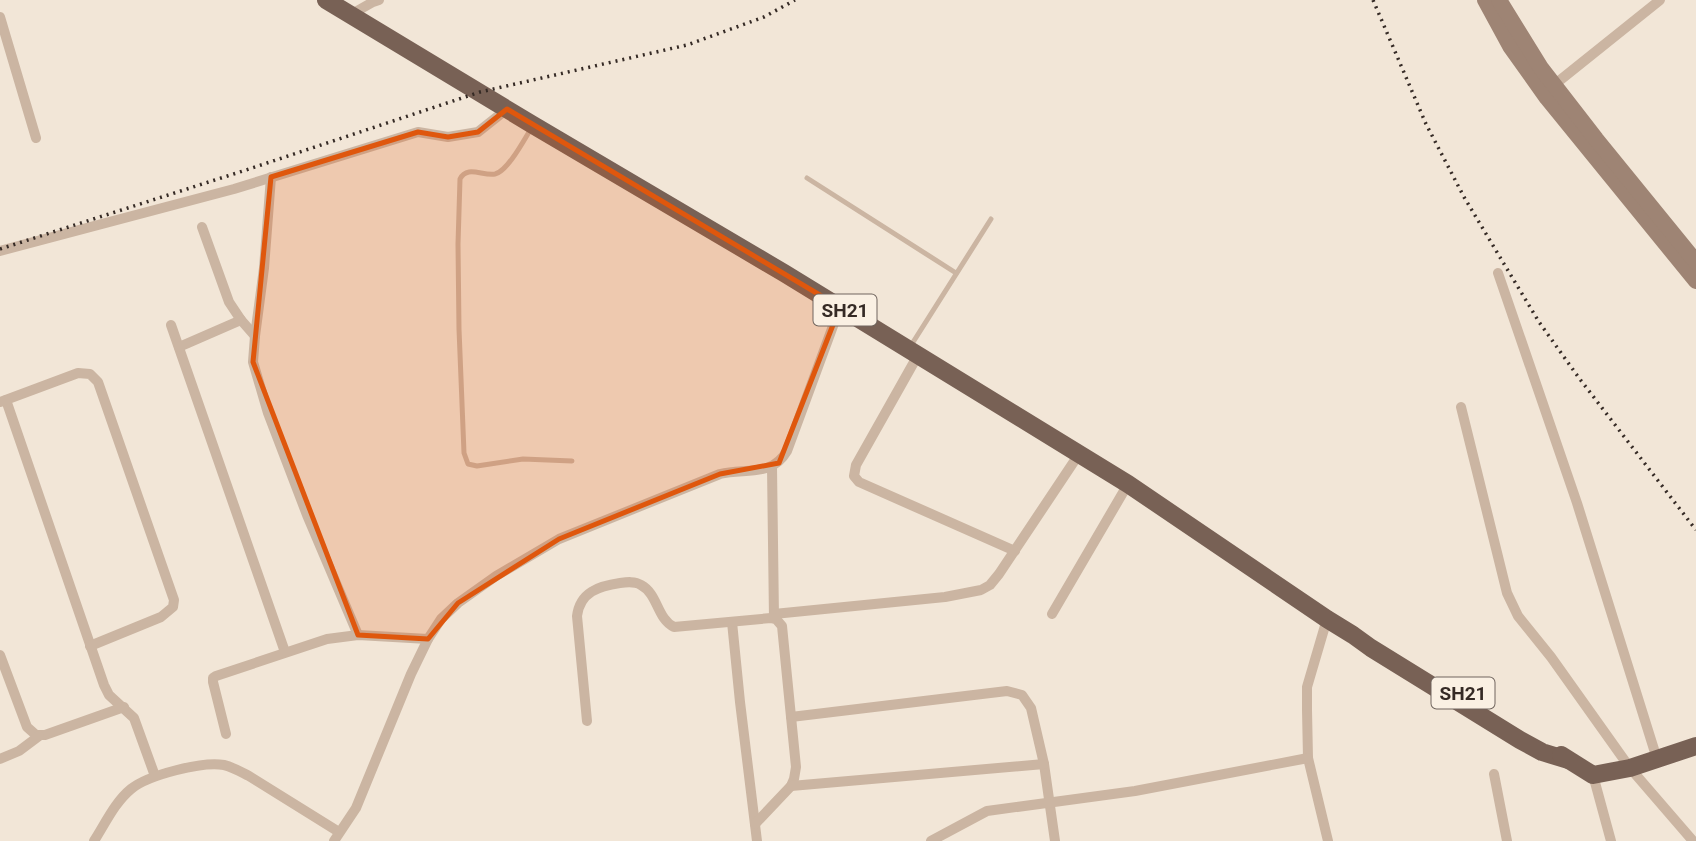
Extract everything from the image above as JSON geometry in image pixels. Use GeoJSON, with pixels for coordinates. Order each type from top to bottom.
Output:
{"type":"FeatureCollection","features":[{"type":"Feature","properties":{"kind":"main road","name":"SH21"},"geometry":{"type":"LineString","coordinates":[[326,0],[840,307],[1128,484],[1371,648],[1520,740],[1542,752],[1569,760],[1593,775]]}},
{"type":"Feature","properties":{"kind":"main road"},"geometry":{"type":"LineString","coordinates":[[1593,775],[1630,768],[1696,746]]}},
{"type":"Feature","properties":{"kind":"street"},"geometry":{"type":"LineString","coordinates":[[350,15],[379,0]]}},
{"type":"Feature","properties":{"kind":"street"},"geometry":{"type":"LineString","coordinates":[[1485,0],[1510,46],[1547,98],[1696,281]]}},
{"type":"Feature","properties":{"kind":"street"},"geometry":{"type":"LineString","coordinates":[[1499,0],[1541,68],[1696,262]]}},
{"type":"Feature","properties":{"kind":"street"},"geometry":{"type":"LineString","coordinates":[[1554,85],[1660,0]]}},
{"type":"Feature","properties":{"kind":"street"},"geometry":{"type":"LineString","coordinates":[[0,17],[2,33],[36,138]]}},
{"type":"Feature","properties":{"kind":"street"},"geometry":{"type":"LineString","coordinates":[[0,251],[234,189],[418,132],[448,137],[478,132],[507,109]]}},
{"type":"Feature","properties":{"kind":"street"},"geometry":{"type":"LineString","coordinates":[[271,177],[253,362],[268,413],[307,515],[358,635]]}},
{"type":"Feature","properties":{"kind":"street"},"geometry":{"type":"LineString","coordinates":[[202,227],[229,302],[254,336]]}},
{"type":"Feature","properties":{"kind":"street"},"geometry":{"type":"LineString","coordinates":[[1498,273],[1577,503],[1657,759]]}},
{"type":"Feature","properties":{"kind":"street"},"geometry":{"type":"LineString","coordinates":[[94,841],[119,802],[142,781],[204,765],[226,766],[249,776],[337,836],[356,808],[411,674],[441,619],[458,603],[496,576],[559,539],[720,474],[772,467],[779,463],[787,451],[840,307]]}},
{"type":"Feature","properties":{"kind":"street"},"geometry":{"type":"LineString","coordinates":[[179,347],[241,320]]}},
{"type":"Feature","properties":{"kind":"street"},"geometry":{"type":"LineString","coordinates":[[171,325],[285,652]]}},
{"type":"Feature","properties":{"kind":"street"},"geometry":{"type":"LineString","coordinates":[[913,352],[856,465],[854,476],[859,482],[1015,551]]}},
{"type":"Feature","properties":{"kind":"street"},"geometry":{"type":"LineString","coordinates":[[90,646],[161,617],[173,607],[174,600],[96,378],[87,373],[78,373],[3,401],[90,646],[106,691],[134,719],[155,776]]}},
{"type":"Feature","properties":{"kind":"street"},"geometry":{"type":"LineString","coordinates":[[1461,407],[1507,593],[1518,616],[1630,768],[1693,841]]}},
{"type":"Feature","properties":{"kind":"street"},"geometry":{"type":"LineString","coordinates":[[587,722],[577,616],[581,603],[590,591],[605,585],[635,582],[647,589],[665,620],[674,627],[945,597],[981,590],[994,581],[1079,454]]}},
{"type":"Feature","properties":{"kind":"street"},"geometry":{"type":"LineString","coordinates":[[755,824],[791,786],[796,767],[782,626],[774,616],[772,467]]}},
{"type":"Feature","properties":{"kind":"street"},"geometry":{"type":"LineString","coordinates":[[1052,614],[1128,484]]}},
{"type":"Feature","properties":{"kind":"street"},"geometry":{"type":"LineString","coordinates":[[1327,619],[1307,687],[1308,758],[1328,841]]}},
{"type":"Feature","properties":{"kind":"street"},"geometry":{"type":"LineString","coordinates":[[732,622],[757,841]]}},
{"type":"Feature","properties":{"kind":"street"},"geometry":{"type":"LineString","coordinates":[[226,734],[213,678],[327,639],[358,635],[428,639]]}},
{"type":"Feature","properties":{"kind":"street"},"geometry":{"type":"LineString","coordinates":[[0,655],[27,727],[39,736]]}},
{"type":"Feature","properties":{"kind":"street"},"geometry":{"type":"LineString","coordinates":[[791,717],[1016,692],[1022,695],[1031,708],[1044,764],[1055,841]]}},
{"type":"Feature","properties":{"kind":"street"},"geometry":{"type":"LineString","coordinates":[[0,759],[19,751],[39,736],[124,707]]}},
{"type":"Feature","properties":{"kind":"street"},"geometry":{"type":"LineString","coordinates":[[931,841],[988,811],[1135,791],[1308,758]]}},
{"type":"Feature","properties":{"kind":"street"},"geometry":{"type":"LineString","coordinates":[[791,786],[1044,764]]}},
{"type":"Feature","properties":{"kind":"street"},"geometry":{"type":"LineString","coordinates":[[1494,774],[1507,841]]}},
{"type":"Feature","properties":{"kind":"street"},"geometry":{"type":"LineString","coordinates":[[1593,775],[1611,841]]}},
{"type":"Feature","properties":{"kind":"lane"},"geometry":{"type":"LineString","coordinates":[[533,125],[508,164],[499,172],[466,172],[460,179],[459,329],[464,453],[465,459],[472,466],[523,459],[572,461]]}},
{"type":"Feature","properties":{"kind":"lane"},"geometry":{"type":"LineString","coordinates":[[807,178],[956,273]]}},
{"type":"Feature","properties":{"kind":"lane"},"geometry":{"type":"LineString","coordinates":[[913,352],[956,273],[991,219]]}},
{"type":"Feature","properties":{"kind":"highlighted area"},"geometry":{"type":"Polygon","coordinates":[[[507,109],[840,307],[779,463],[720,474],[559,539],[458,603],[428,639],[358,635],[253,362],[271,177],[418,132],[448,137],[478,132],[507,109]]]}},
{"type":"Feature","properties":{"kind":"railway"},"geometry":{"type":"LineString","coordinates":[[0,249],[480,92],[687,45],[764,17],[795,0]]}},
{"type":"Feature","properties":{"kind":"railway"},"geometry":{"type":"LineString","coordinates":[[1373,0],[1426,124],[1464,197],[1539,322],[1696,530]]}}]}
